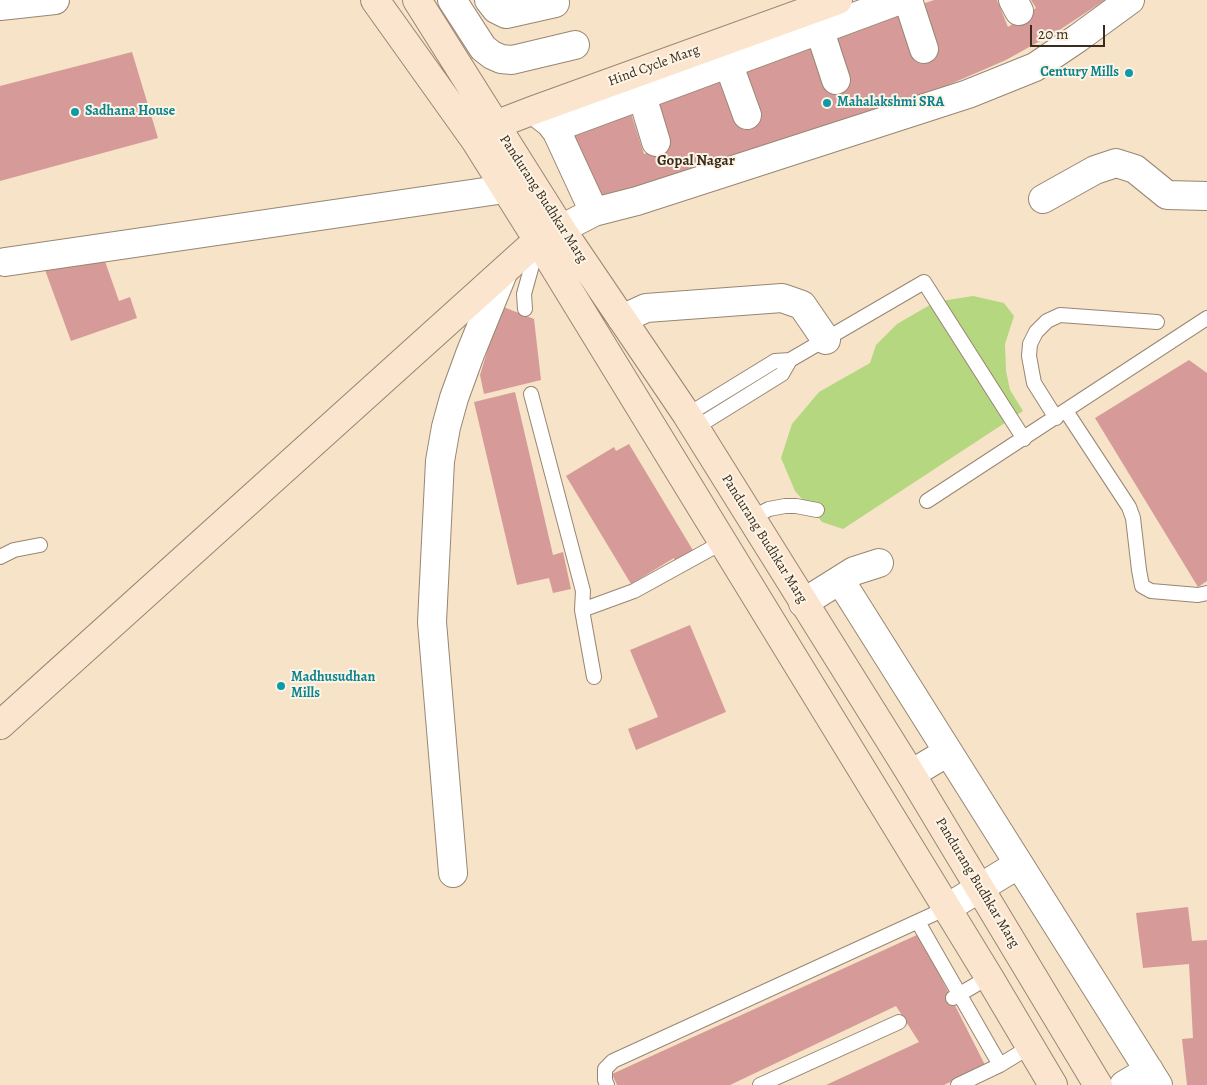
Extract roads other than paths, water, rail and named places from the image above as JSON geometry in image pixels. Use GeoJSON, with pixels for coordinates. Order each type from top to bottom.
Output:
{"type":"FeatureCollection","features":[{"type":"Feature","properties":{"kind":"main road","name":"Pandurang Budhkar Marg"},"geometry":{"type":"LineString","coordinates":[[375,0],[485,132],[505,189],[550,235],[622,319],[691,421],[911,774],[1098,1085]]}},
{"type":"Feature","properties":{"kind":"main road","name":"Pandurang Budhkar Marg"},"geometry":{"type":"LineString","coordinates":[[417,0],[485,132],[550,235],[723,542],[1053,1085]]}},
{"type":"Feature","properties":{"kind":"main road","name":"Hind Cycle Marg"},"geometry":{"type":"LineString","coordinates":[[485,132],[534,110],[638,84],[816,19],[838,0]]}},
{"type":"Feature","properties":{"kind":"main road"},"geometry":{"type":"LineString","coordinates":[[0,725],[528,249],[550,235]]}},
{"type":"Feature","properties":{"kind":"street"},"geometry":{"type":"LineString","coordinates":[[0,4],[55,0]]}},
{"type":"Feature","properties":{"kind":"street"},"geometry":{"type":"LineString","coordinates":[[452,0],[484,48],[501,59],[512,60],[575,45]]}},
{"type":"Feature","properties":{"kind":"street"},"geometry":{"type":"LineString","coordinates":[[489,0],[496,9],[506,14],[554,3]]}},
{"type":"Feature","properties":{"kind":"street"},"geometry":{"type":"LineString","coordinates":[[836,80],[816,19],[900,0]]}},
{"type":"Feature","properties":{"kind":"street"},"geometry":{"type":"LineString","coordinates":[[908,0],[924,49]]}},
{"type":"Feature","properties":{"kind":"street"},"geometry":{"type":"LineString","coordinates":[[550,235],[594,212],[637,201],[968,94],[1035,67],[1130,0]]}},
{"type":"Feature","properties":{"kind":"street"},"geometry":{"type":"LineString","coordinates":[[725,53],[747,115]]}},
{"type":"Feature","properties":{"kind":"street"},"geometry":{"type":"LineString","coordinates":[[554,128],[638,84],[656,142]]}},
{"type":"Feature","properties":{"kind":"street"},"geometry":{"type":"LineString","coordinates":[[534,110],[554,128],[594,212]]}},
{"type":"Feature","properties":{"kind":"street"},"geometry":{"type":"LineString","coordinates":[[1043,199],[1095,170],[1116,163],[1135,169],[1167,195],[1207,196]]}},
{"type":"Feature","properties":{"kind":"street"},"geometry":{"type":"LineString","coordinates":[[3,262],[505,189]]}},
{"type":"Feature","properties":{"kind":"street"},"geometry":{"type":"LineString","coordinates":[[453,873],[432,622],[440,461],[446,427],[454,398],[503,273]]}},
{"type":"Feature","properties":{"kind":"street"},"geometry":{"type":"LineString","coordinates":[[622,319],[646,308],[782,298],[802,305],[826,340]]}},
{"type":"Feature","properties":{"kind":"street"},"geometry":{"type":"LineString","coordinates":[[803,603],[854,571],[879,563]]}},
{"type":"Feature","properties":{"kind":"street"},"geometry":{"type":"LineString","coordinates":[[840,580],[1154,1078],[1124,1085]]}},
{"type":"Feature","properties":{"kind":"street"},"geometry":{"type":"LineString","coordinates":[[911,774],[948,752]]}},
{"type":"Feature","properties":{"kind":"street"},"geometry":{"type":"LineString","coordinates":[[947,908],[1019,864]]}},
{"type":"Feature","properties":{"kind":"lane"},"geometry":{"type":"LineString","coordinates":[[525,309],[524,294],[550,235]]}},
{"type":"Feature","properties":{"kind":"lane"},"geometry":{"type":"LineString","coordinates":[[691,421],[775,361],[790,360],[924,282],[1024,439]]}},
{"type":"Feature","properties":{"kind":"lane"},"geometry":{"type":"LineString","coordinates":[[1157,322],[1060,315],[1047,321],[1036,332],[1030,344],[1029,356],[1034,383],[1061,415],[1129,507],[1133,518],[1142,586],[1151,591],[1207,593]]}},
{"type":"Feature","properties":{"kind":"lane"},"geometry":{"type":"LineString","coordinates":[[927,501],[1207,318]]}},
{"type":"Feature","properties":{"kind":"lane"},"geometry":{"type":"LineString","coordinates":[[531,394],[583,591],[582,610],[594,678]]}},
{"type":"Feature","properties":{"kind":"lane"},"geometry":{"type":"LineString","coordinates":[[751,518],[769,509],[785,506],[817,510]]}},
{"type":"Feature","properties":{"kind":"lane"},"geometry":{"type":"LineString","coordinates":[[582,610],[634,591],[723,542]]}},
{"type":"Feature","properties":{"kind":"lane"},"geometry":{"type":"LineString","coordinates":[[0,557],[14,550],[40,545]]}},
{"type":"Feature","properties":{"kind":"lane"},"geometry":{"type":"LineString","coordinates":[[607,1085],[605,1069],[612,1061],[947,908]]}},
{"type":"Feature","properties":{"kind":"lane"},"geometry":{"type":"LineString","coordinates":[[918,922],[956,996],[1000,1064]]}},
{"type":"Feature","properties":{"kind":"lane"},"geometry":{"type":"LineString","coordinates":[[956,996],[989,977]]}},
{"type":"Feature","properties":{"kind":"lane"},"geometry":{"type":"LineString","coordinates":[[760,1085],[899,1022]]}},
{"type":"Feature","properties":{"kind":"lane"},"geometry":{"type":"LineString","coordinates":[[958,1085],[1031,1046]]}},
{"type":"Feature","properties":{"kind":"place","name":"Century Mills"},"geometry":{"type":"Point","coordinates":[1129,73]}},
{"type":"Feature","properties":{"kind":"place","name":"Mahalakshmi SRA"},"geometry":{"type":"Point","coordinates":[827,103]}},
{"type":"Feature","properties":{"kind":"place","name":"Sadhana House"},"geometry":{"type":"Point","coordinates":[75,112]}},
{"type":"Feature","properties":{"kind":"place","name":"Madhusudhan Mills"},"geometry":{"type":"Point","coordinates":[281,686]}},
{"type":"Feature","properties":{"kind":"district","name":"Gopal Nagar"},"geometry":{"type":"Point","coordinates":[696,161]}}]}
